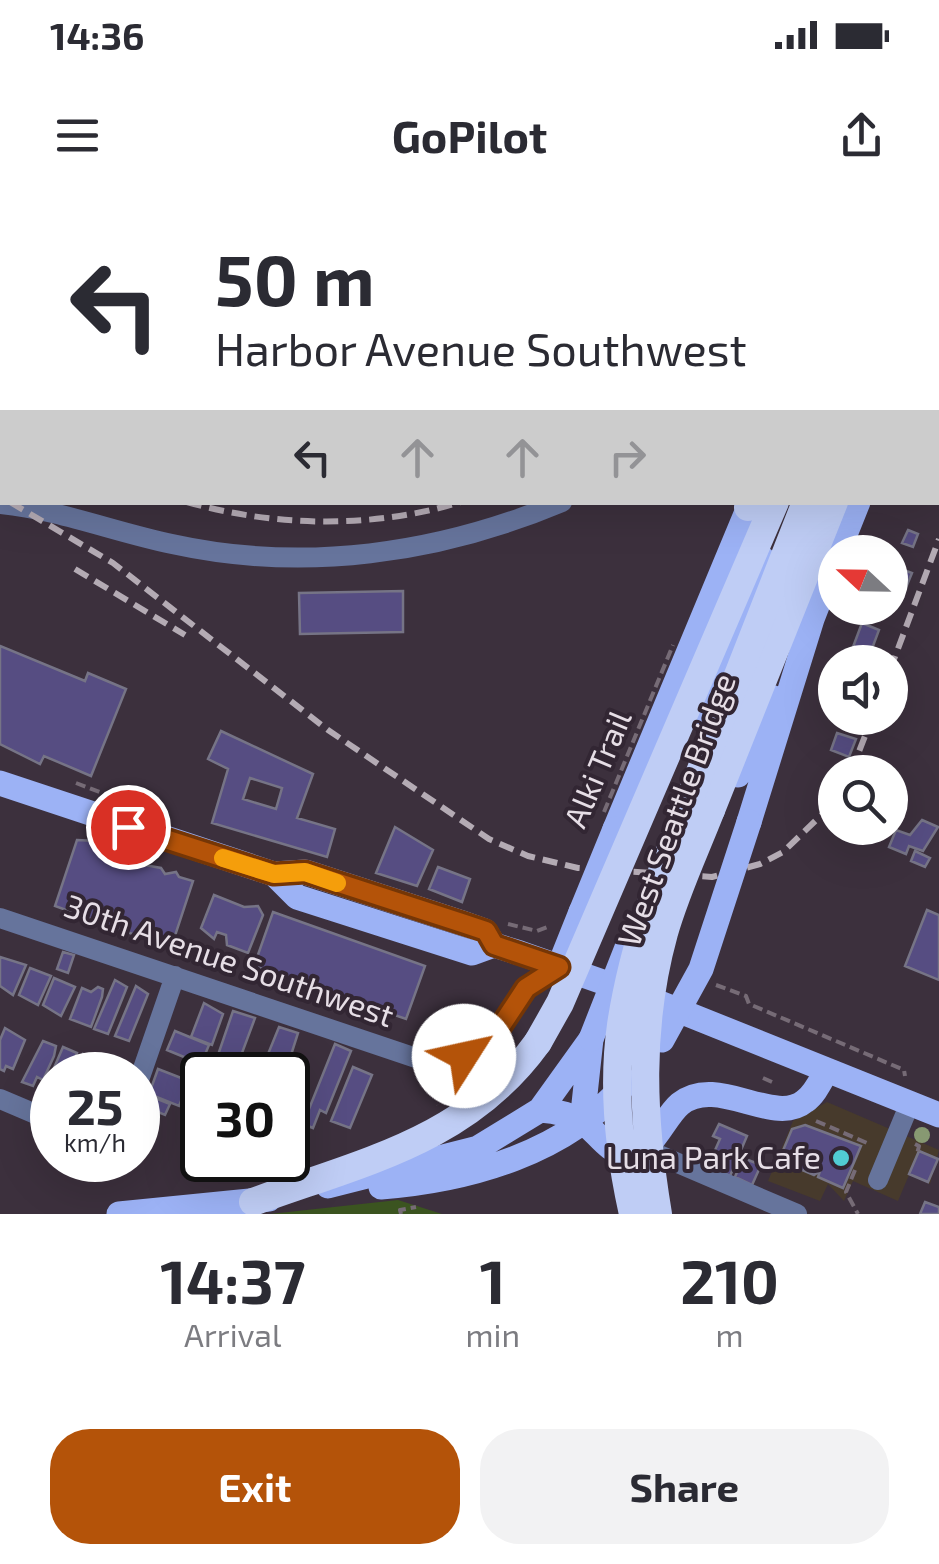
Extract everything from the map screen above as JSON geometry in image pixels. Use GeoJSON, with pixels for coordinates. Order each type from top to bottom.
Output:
{"type":"FeatureCollection","features":[{"type":"Feature","properties":{"kind":"highway"},"geometry":{"type":"LineString","coordinates":[[253,1202],[416,1144],[458,1121],[497,1092],[538,1042],[560,1003],[756,505]]}},
{"type":"Feature","properties":{"kind":"highway","name":"West Seattle Bridge"},"geometry":{"type":"LineString","coordinates":[[633,1214],[618,1126],[617,1078],[632,960],[676,835],[805,505]]}},
{"type":"Feature","properties":{"kind":"highway","name":"West Seattle Bridge"},"geometry":{"type":"LineString","coordinates":[[658,1214],[647,1150],[643,1082],[647,1021],[665,930],[833,505]]}},
{"type":"Feature","properties":{"kind":"main road"},"geometry":{"type":"LineString","coordinates":[[559,967],[608,824],[756,505]]}},
{"type":"Feature","properties":{"kind":"main road"},"geometry":{"type":"LineString","coordinates":[[582,1122],[591,1039],[674,818],[783,505]]}},
{"type":"Feature","properties":{"kind":"main road"},"geometry":{"type":"LineString","coordinates":[[845,535],[857,505]]}},
{"type":"Feature","properties":{"kind":"main road"},"geometry":{"type":"LineString","coordinates":[[301,1193],[462,1177],[513,1160],[582,1122],[617,1094],[662,1040],[701,969],[818,604]]}},
{"type":"Feature","properties":{"kind":"main road"},"geometry":{"type":"LineString","coordinates":[[640,995],[662,936],[812,619]]}},
{"type":"Feature","properties":{"kind":"main road"},"geometry":{"type":"LineString","coordinates":[[0,783],[274,874],[305,872],[486,931],[494,945],[640,995],[939,1115]]}},
{"type":"Feature","properties":{"kind":"main road"},"geometry":{"type":"LineString","coordinates":[[119,1214],[253,1202],[478,1148],[540,1110],[591,1039]]}},
{"type":"Feature","properties":{"kind":"main road"},"geometry":{"type":"LineString","coordinates":[[540,1110],[582,1122],[612,1149],[628,1155],[645,1149],[681,1103],[697,1096],[716,1094],[788,1108],[807,1100],[828,1070]]}},
{"type":"Feature","properties":{"kind":"street"},"geometry":{"type":"LineString","coordinates":[[7,505],[57,512],[168,544],[278,559],[393,552],[462,537],[553,505]]}},
{"type":"Feature","properties":{"kind":"street","name":"30th Avenue Southwest"},"geometry":{"type":"LineString","coordinates":[[0,918],[438,1066]]}},
{"type":"Feature","properties":{"kind":"street"},"geometry":{"type":"LineString","coordinates":[[438,1066],[489,1044],[526,988],[559,967]]}},
{"type":"Feature","properties":{"kind":"street"},"geometry":{"type":"LineString","coordinates":[[149,1052],[175,976]]}},
{"type":"Feature","properties":{"kind":"street"},"geometry":{"type":"LineString","coordinates":[[0,1099],[30,1112]]}},
{"type":"Feature","properties":{"kind":"street"},"geometry":{"type":"LineString","coordinates":[[878,1180],[910,1103]]}},
{"type":"Feature","properties":{"kind":"street"},"geometry":{"type":"LineString","coordinates":[[612,1149],[620,1214]]}},
{"type":"Feature","properties":{"kind":"street"},"geometry":{"type":"LineString","coordinates":[[645,1149],[796,1214]]}},
{"type":"Feature","properties":{"kind":"path","name":"Alki Trail"},"geometry":{"type":"LineString","coordinates":[[608,824],[673,645]]}},
{"type":"Feature","properties":{"kind":"path"},"geometry":{"type":"LineString","coordinates":[[714,984],[746,996],[749,1004],[904,1070]]}},
{"type":"Feature","properties":{"kind":"path"},"geometry":{"type":"LineString","coordinates":[[438,1066],[438,1120]]}},
{"type":"Feature","properties":{"kind":"path"},"geometry":{"type":"LineString","coordinates":[[763,1078],[772,1082]]}},
{"type":"Feature","properties":{"kind":"path"},"geometry":{"type":"LineString","coordinates":[[811,1119],[867,1143]]}},
{"type":"Feature","properties":{"kind":"path"},"geometry":{"type":"LineString","coordinates":[[855,1170],[846,1192],[858,1214]]}},
{"type":"Feature","properties":{"kind":"path"},"geometry":{"type":"LineString","coordinates":[[401,1214],[400,1210],[424,1205]]}},
{"type":"Feature","properties":{"kind":"shaded area"},"geometry":{"type":"Polygon","coordinates":[[[827,1102],[939,1150],[930,1184],[909,1175],[898,1201],[853,1181],[844,1201],[828,1184],[820,1201],[768,1181],[793,1121],[827,1102]]]}},
{"type":"Feature","properties":{"kind":"green space"},"geometry":{"type":"Polygon","coordinates":[[[398,1200],[442,1214],[270,1214],[398,1200]]]}},
{"type":"Feature","properties":{"kind":"building"},"geometry":{"type":"Polygon","coordinates":[[[908,530],[918,534],[913,547],[908,545],[908,530]]]}},
{"type":"Feature","properties":{"kind":"building"},"geometry":{"type":"Polygon","coordinates":[[[403,591],[403,632],[300,634],[299,593],[403,591]]]}},
{"type":"Feature","properties":{"kind":"building"},"geometry":{"type":"Polygon","coordinates":[[[861,625],[879,630],[873,645],[854,645],[861,625]]]}},
{"type":"Feature","properties":{"kind":"building"},"geometry":{"type":"Polygon","coordinates":[[[0,646],[85,681],[88,673],[126,689],[91,776],[44,756],[40,764],[0,744],[0,646]]]}},
{"type":"Feature","properties":{"kind":"building"},"geometry":{"type":"Polygon","coordinates":[[[221,731],[313,774],[297,818],[335,829],[327,857],[212,823],[228,769],[208,759],[221,731]],[[250,778],[243,799],[276,809],[282,788],[250,778]]]}},
{"type":"Feature","properties":{"kind":"building"},"geometry":{"type":"Polygon","coordinates":[[[836,735],[856,739],[850,755],[831,750],[836,735]]]}},
{"type":"Feature","properties":{"kind":"building"},"geometry":{"type":"Polygon","coordinates":[[[922,820],[938,827],[923,851],[909,846],[906,854],[889,847],[908,845],[910,835],[922,820]]]}},
{"type":"Feature","properties":{"kind":"building"},"geometry":{"type":"Polygon","coordinates":[[[395,827],[433,850],[417,886],[376,873],[395,827]]]}},
{"type":"Feature","properties":{"kind":"building"},"geometry":{"type":"Polygon","coordinates":[[[77,840],[96,841],[97,847],[109,847],[118,853],[127,851],[133,863],[161,868],[165,874],[176,872],[179,877],[193,881],[171,948],[55,906],[77,840]]]}},
{"type":"Feature","properties":{"kind":"building"},"geometry":{"type":"Polygon","coordinates":[[[915,851],[930,858],[925,867],[911,861],[915,851]]]}},
{"type":"Feature","properties":{"kind":"building"},"geometry":{"type":"Polygon","coordinates":[[[438,867],[470,879],[462,902],[429,889],[438,867]]]}},
{"type":"Feature","properties":{"kind":"building"},"geometry":{"type":"Polygon","coordinates":[[[214,895],[244,907],[258,906],[263,915],[248,953],[227,945],[226,935],[217,932],[214,939],[201,928],[214,895]]]}},
{"type":"Feature","properties":{"kind":"building"},"geometry":{"type":"Polygon","coordinates":[[[927,910],[939,915],[939,980],[905,966],[927,910]]]}},
{"type":"Feature","properties":{"kind":"building"},"geometry":{"type":"Polygon","coordinates":[[[273,912],[425,966],[406,1019],[254,966],[273,912]]]}},
{"type":"Feature","properties":{"kind":"building"},"geometry":{"type":"Polygon","coordinates":[[[63,952],[74,955],[68,973],[57,969],[63,952]]]}},
{"type":"Feature","properties":{"kind":"building"},"geometry":{"type":"Polygon","coordinates":[[[0,957],[26,965],[13,995],[0,986],[0,957]]]}},
{"type":"Feature","properties":{"kind":"building"},"geometry":{"type":"Polygon","coordinates":[[[30,968],[51,976],[38,1005],[19,995],[30,968]]]}},
{"type":"Feature","properties":{"kind":"building"},"geometry":{"type":"Polygon","coordinates":[[[54,978],[75,987],[61,1016],[43,1005],[54,978]]]}},
{"type":"Feature","properties":{"kind":"building"},"geometry":{"type":"Polygon","coordinates":[[[115,980],[127,987],[108,1034],[94,1029],[115,980]]]}},
{"type":"Feature","properties":{"kind":"building"},"geometry":{"type":"Polygon","coordinates":[[[136,986],[148,994],[129,1041],[115,1036],[136,986]]]}},
{"type":"Feature","properties":{"kind":"building"},"geometry":{"type":"Polygon","coordinates":[[[98,987],[103,989],[102,997],[91,1027],[70,1019],[82,988],[91,992],[98,987]]]}},
{"type":"Feature","properties":{"kind":"building"},"geometry":{"type":"Polygon","coordinates":[[[204,1003],[223,1014],[212,1045],[191,1037],[204,1003]]]}},
{"type":"Feature","properties":{"kind":"building"},"geometry":{"type":"Polygon","coordinates":[[[233,1011],[255,1018],[242,1052],[219,1052],[233,1011]]]}},
{"type":"Feature","properties":{"kind":"building"},"geometry":{"type":"Polygon","coordinates":[[[279,1027],[298,1033],[292,1052],[269,1052],[279,1027]]]}},
{"type":"Feature","properties":{"kind":"building"},"geometry":{"type":"Polygon","coordinates":[[[5,1028],[25,1040],[13,1069],[6,1066],[4,1071],[0,1069],[0,1040],[5,1028]]]}},
{"type":"Feature","properties":{"kind":"building"},"geometry":{"type":"Polygon","coordinates":[[[175,1031],[209,1045],[206,1052],[180,1052],[180,1055],[167,1050],[175,1031]]]}},
{"type":"Feature","properties":{"kind":"building"},"geometry":{"type":"Polygon","coordinates":[[[43,1041],[56,1046],[55,1052],[37,1052],[43,1041]]]}},
{"type":"Feature","properties":{"kind":"building"},"geometry":{"type":"Polygon","coordinates":[[[335,1044],[351,1051],[326,1113],[320,1110],[313,1128],[310,1106],[335,1044]]]}},
{"type":"Feature","properties":{"kind":"building"},"geometry":{"type":"Polygon","coordinates":[[[30,1066],[30,1085],[22,1082],[30,1066]]]}},
{"type":"Feature","properties":{"kind":"building"},"geometry":{"type":"Polygon","coordinates":[[[353,1067],[372,1075],[350,1128],[331,1121],[353,1067]]]}},
{"type":"Feature","properties":{"kind":"building"},"geometry":{"type":"Polygon","coordinates":[[[160,1070],[180,1078],[179,1106],[160,1098],[160,1070]]]}},
{"type":"Feature","properties":{"kind":"building"},"geometry":{"type":"Polygon","coordinates":[[[160,1100],[170,1104],[165,1115],[160,1113],[160,1100]]]}},
{"type":"Feature","properties":{"kind":"building"},"geometry":{"type":"Polygon","coordinates":[[[719,1124],[747,1136],[730,1176],[708,1166],[720,1139],[713,1136],[719,1124]]]}},
{"type":"Feature","properties":{"kind":"building"},"geometry":{"type":"Polygon","coordinates":[[[805,1125],[861,1146],[843,1188],[818,1177],[820,1171],[814,1175],[779,1160],[792,1129],[805,1125]]]}},
{"type":"Feature","properties":{"kind":"building"},"geometry":{"type":"Polygon","coordinates":[[[919,1151],[938,1159],[928,1182],[909,1174],[919,1151]]]}},
{"type":"Feature","properties":{"kind":"building"},"geometry":{"type":"Polygon","coordinates":[[[743,1158],[761,1165],[752,1185],[735,1177],[743,1158]]]}},
{"type":"Feature","properties":{"kind":"building"},"geometry":{"type":"Polygon","coordinates":[[[925,1202],[939,1207],[939,1214],[920,1214],[925,1202]]]}},
{"type":"Feature","properties":{"kind":"railway"},"geometry":{"type":"LineString","coordinates":[[15,505],[113,563],[328,730],[489,839],[528,856],[578,868],[712,877],[760,864],[783,852],[818,818]]}},
{"type":"Feature","properties":{"kind":"railway"},"geometry":{"type":"LineString","coordinates":[[199,505],[254,516],[324,522],[393,517],[450,505]]}},
{"type":"Feature","properties":{"kind":"railway"},"geometry":{"type":"LineString","coordinates":[[899,645],[939,539]]}},
{"type":"Feature","properties":{"kind":"railway"},"geometry":{"type":"LineString","coordinates":[[75,569],[185,635]]}},
{"type":"Feature","properties":{"kind":"railway"},"geometry":{"type":"LineString","coordinates":[[858,755],[865,735]]}},
{"type":"Feature","properties":{"kind":"slow traffic"},"geometry":{"type":"LineString","coordinates":[[223,858],[274,874],[305,872],[337,883]]}},
{"type":"Feature","properties":{"kind":"place","name":"Luna Park Cafe"},"geometry":{"type":"Point","coordinates":[841,1158]}},
{"type":"Feature","properties":{"kind":"route"},"geometry":{"type":"LineString","coordinates":[[128,827],[274,874],[305,872],[486,931],[494,945],[559,967],[526,988],[503,1029],[489,1044],[464,1056]]}}]}
